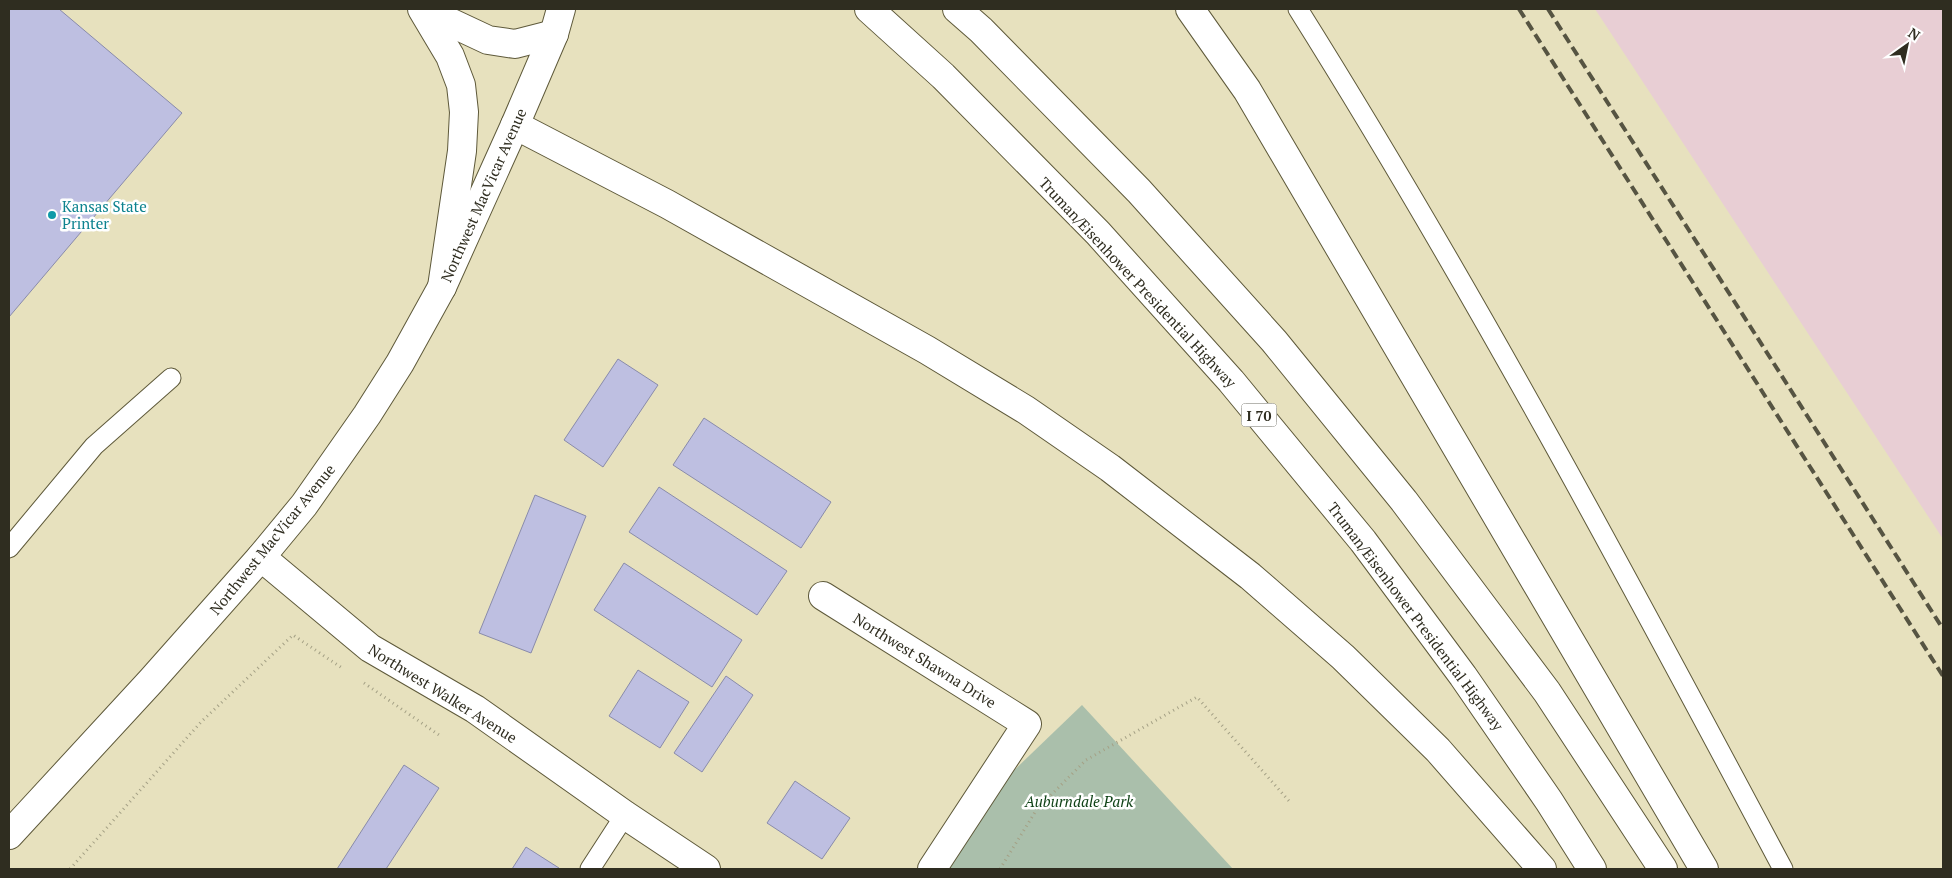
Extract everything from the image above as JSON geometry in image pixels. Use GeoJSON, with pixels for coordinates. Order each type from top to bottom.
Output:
{"type":"FeatureCollection","features":[{"type":"Feature","properties":{"kind":"main road"},"geometry":{"type":"LineString","coordinates":[[423,9],[488,40],[515,44],[557,21]]}},
{"type":"Feature","properties":{"kind":"main road"},"geometry":{"type":"LineString","coordinates":[[423,9],[450,56],[461,85],[464,112],[462,152],[442,287]]}},
{"type":"Feature","properties":{"kind":"main road","name":"Truman/Eisenhower Presidential Highway"},"geometry":{"type":"LineString","coordinates":[[869,9],[943,76],[1098,233],[1231,381],[1364,541],[1463,676],[1549,801],[1592,869]]}},
{"type":"Feature","properties":{"kind":"main road"},"geometry":{"type":"LineString","coordinates":[[957,9],[981,30],[1139,191],[1274,341],[1404,501],[1547,692],[1663,869]]}},
{"type":"Feature","properties":{"kind":"main road"},"geometry":{"type":"LineString","coordinates":[[1190,9],[1247,90],[1704,869]]}},
{"type":"Feature","properties":{"kind":"main road","name":"Northwest MacVicar Avenue"},"geometry":{"type":"LineString","coordinates":[[9,835],[151,681],[261,557],[304,505],[362,423],[400,363],[442,287],[515,125],[557,21]]}},
{"type":"Feature","properties":{"kind":"main road"},"geometry":{"type":"LineString","coordinates":[[515,125],[668,204],[927,350],[1026,410],[1110,468],[1250,576],[1343,657],[1438,750],[1505,824],[1542,869]]}},
{"type":"Feature","properties":{"kind":"main road","name":"Northwest Walker Avenue"},"geometry":{"type":"LineString","coordinates":[[261,557],[370,648],[475,710],[625,816],[706,869]]}},
{"type":"Feature","properties":{"kind":"main road","name":"Northwest Shawna Drive"},"geometry":{"type":"LineString","coordinates":[[823,596],[1027,724],[932,869]]}},
{"type":"Feature","properties":{"kind":"lane"},"geometry":{"type":"LineString","coordinates":[[1298,9],[1464,284],[1555,445],[1784,869]]}},
{"type":"Feature","properties":{"kind":"lane"},"geometry":{"type":"LineString","coordinates":[[9,548],[94,446],[171,378]]}},
{"type":"Feature","properties":{"kind":"lane"},"geometry":{"type":"LineString","coordinates":[[590,869],[625,816]]}},
{"type":"Feature","properties":{"kind":"path"},"geometry":{"type":"LineString","coordinates":[[70,869],[200,722],[292,635],[350,674]]}},
{"type":"Feature","properties":{"kind":"path"},"geometry":{"type":"LineString","coordinates":[[358,679],[440,735]]}},
{"type":"Feature","properties":{"kind":"path"},"geometry":{"type":"LineString","coordinates":[[1000,869],[1037,809],[1086,760],[1197,697],[1289,801]]}},
{"type":"Feature","properties":{"kind":"shaded area"},"geometry":{"type":"Polygon","coordinates":[[[1595,9],[1943,9],[1943,539],[1595,9]]]}},
{"type":"Feature","properties":{"kind":"green space","name":"Auburndale Park"},"geometry":{"type":"Polygon","coordinates":[[[1082,705],[1233,869],[946,869],[1005,779],[1082,705]]]}},
{"type":"Feature","properties":{"kind":"building","name":"Kansas State Printer"},"geometry":{"type":"Polygon","coordinates":[[[9,9],[59,9],[182,113],[9,317],[9,9]]]}},
{"type":"Feature","properties":{"kind":"building"},"geometry":{"type":"Polygon","coordinates":[[[618,359],[658,385],[603,467],[564,440],[618,359]]]}},
{"type":"Feature","properties":{"kind":"building"},"geometry":{"type":"Polygon","coordinates":[[[704,418],[831,502],[801,548],[673,465],[704,418]]]}},
{"type":"Feature","properties":{"kind":"building"},"geometry":{"type":"Polygon","coordinates":[[[659,487],[787,571],[757,615],[629,532],[659,487]]]}},
{"type":"Feature","properties":{"kind":"building"},"geometry":{"type":"Polygon","coordinates":[[[535,495],[586,516],[531,653],[479,633],[535,495]]]}},
{"type":"Feature","properties":{"kind":"building"},"geometry":{"type":"Polygon","coordinates":[[[624,563],[742,640],[712,687],[594,610],[624,563]]]}},
{"type":"Feature","properties":{"kind":"building"},"geometry":{"type":"Polygon","coordinates":[[[638,670],[689,702],[660,748],[609,716],[638,670]]]}},
{"type":"Feature","properties":{"kind":"building"},"geometry":{"type":"Polygon","coordinates":[[[726,676],[753,695],[702,772],[674,753],[726,676]]]}},
{"type":"Feature","properties":{"kind":"building"},"geometry":{"type":"Polygon","coordinates":[[[404,765],[439,788],[386,869],[337,869],[404,765]]]}},
{"type":"Feature","properties":{"kind":"building"},"geometry":{"type":"Polygon","coordinates":[[[795,781],[850,818],[822,859],[767,823],[795,781]]]}},
{"type":"Feature","properties":{"kind":"building"},"geometry":{"type":"Polygon","coordinates":[[[526,847],[559,868],[512,869],[526,847]]]}},
{"type":"Feature","properties":{"kind":"railway"},"geometry":{"type":"LineString","coordinates":[[1519,9],[1943,676]]}},
{"type":"Feature","properties":{"kind":"railway"},"geometry":{"type":"LineString","coordinates":[[1548,9],[1943,629]]}},
{"type":"Feature","properties":{"kind":"place","name":"Kansas State Printer"},"geometry":{"type":"Point","coordinates":[52,215]}}]}
